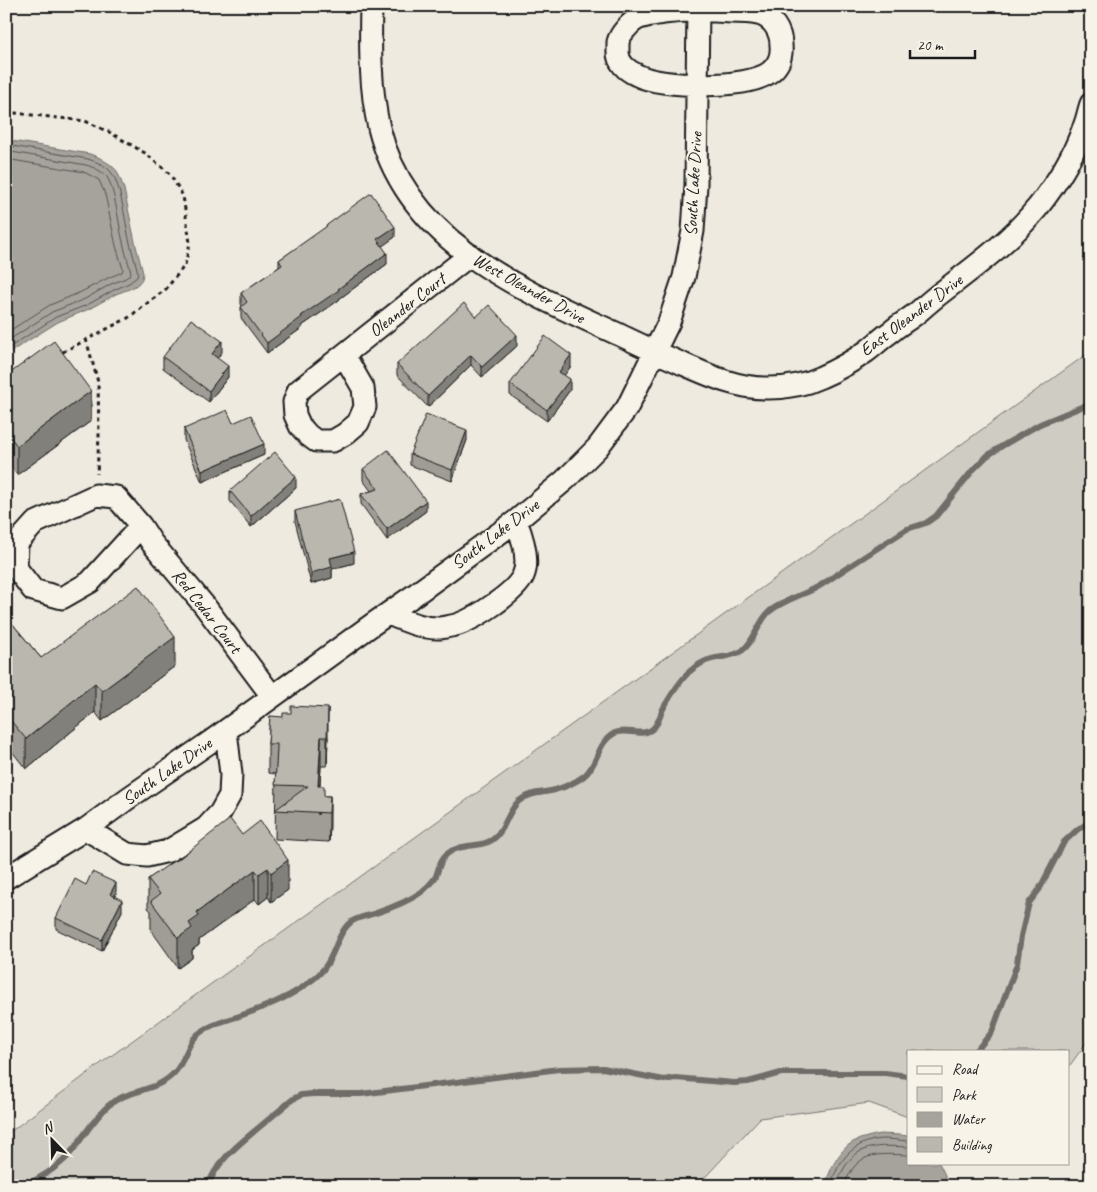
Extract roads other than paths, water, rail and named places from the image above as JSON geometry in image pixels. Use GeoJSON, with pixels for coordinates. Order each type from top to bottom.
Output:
{"type":"FeatureCollection","features":[{"type":"Feature","properties":{"kind":"street","name":"West Oleander Drive"},"geometry":{"type":"LineString","coordinates":[[371,6],[371,63],[379,128],[389,158],[402,184],[419,208],[438,230],[470,256],[508,280],[654,352]]}},
{"type":"Feature","properties":{"kind":"street"},"geometry":{"type":"LineString","coordinates":[[697,8],[760,14],[771,21],[779,32],[782,45],[780,59],[771,71],[758,79],[725,84],[658,81],[638,76],[624,67],[618,56],[618,42],[625,29],[636,20],[697,8]]}},
{"type":"Feature","properties":{"kind":"street","name":"South Lake Drive"},"geometry":{"type":"LineString","coordinates":[[6,878],[86,829],[388,614],[516,520],[565,480],[598,446],[627,408],[669,322],[684,277],[692,231],[696,185],[697,8]]}},
{"type":"Feature","properties":{"kind":"street","name":"East Oleander Drive"},"geometry":{"type":"LineString","coordinates":[[654,352],[701,373],[722,380],[745,386],[769,388],[794,385],[819,378],[844,366],[916,314],[941,292],[993,253],[1017,230],[1038,207],[1056,182],[1084,129],[1091,104]]}},
{"type":"Feature","properties":{"kind":"street","name":"Oleander Court"},"geometry":{"type":"LineString","coordinates":[[344,355],[470,256]]}},
{"type":"Feature","properties":{"kind":"street","name":"Red Cedar Court"},"geometry":{"type":"LineString","coordinates":[[141,526],[90,582],[62,598],[33,590],[16,568],[17,543],[34,523],[96,495],[116,497],[141,526],[152,543],[204,605],[272,696]]}},
{"type":"Feature","properties":{"kind":"street"},"geometry":{"type":"LineString","coordinates":[[388,614],[405,621],[438,628],[458,625],[495,604],[512,590],[523,576],[526,561],[523,539],[516,520]]}},
{"type":"Feature","properties":{"kind":"street"},"geometry":{"type":"LineString","coordinates":[[86,829],[127,854],[147,856],[168,851],[206,828],[220,813],[230,795],[231,774],[226,731]]}},
{"type":"Feature","properties":{"kind":"water"},"geometry":{"type":"Polygon","coordinates":[[[6,140],[90,154],[111,165],[117,171],[124,189],[143,273],[142,279],[132,288],[58,322],[15,349],[6,357],[6,140]]]}},
{"type":"Feature","properties":{"kind":"water"},"geometry":{"type":"Polygon","coordinates":[[[880,1134],[907,1136],[907,1164],[940,1164],[949,1186],[825,1186],[835,1161],[843,1150],[859,1139],[880,1134]]]}},
{"type":"Feature","properties":{"kind":"waterway"},"geometry":{"type":"LineString","coordinates":[[24,1186],[63,1161],[97,1117],[109,1105],[125,1096],[152,1087],[168,1079],[179,1067],[193,1040],[201,1032],[217,1023],[278,1001],[302,988],[325,967],[340,936],[351,922],[399,904],[422,892],[435,878],[444,856],[458,848],[482,844],[492,840],[500,832],[515,805],[523,798],[532,794],[559,789],[584,776],[589,771],[605,742],[615,733],[624,731],[642,733],[654,728],[672,693],[689,672],[706,661],[732,655],[743,650],[751,642],[762,620],[775,607],[820,586],[907,529],[926,523],[936,516],[973,470],[987,456],[1002,446],[1040,424],[1091,403]]}},
{"type":"Feature","properties":{"kind":"waterway"},"geometry":{"type":"LineString","coordinates":[[977,1050],[992,1032],[1017,964],[1029,903],[1039,890],[1064,842],[1078,829],[1091,822]]}},
{"type":"Feature","properties":{"kind":"waterway"},"geometry":{"type":"LineString","coordinates":[[208,1186],[216,1169],[235,1148],[293,1099],[301,1095],[361,1094],[559,1069],[603,1068],[664,1080],[675,1078],[734,1083],[748,1082],[781,1073],[885,1073],[907,1076]]}}]}
